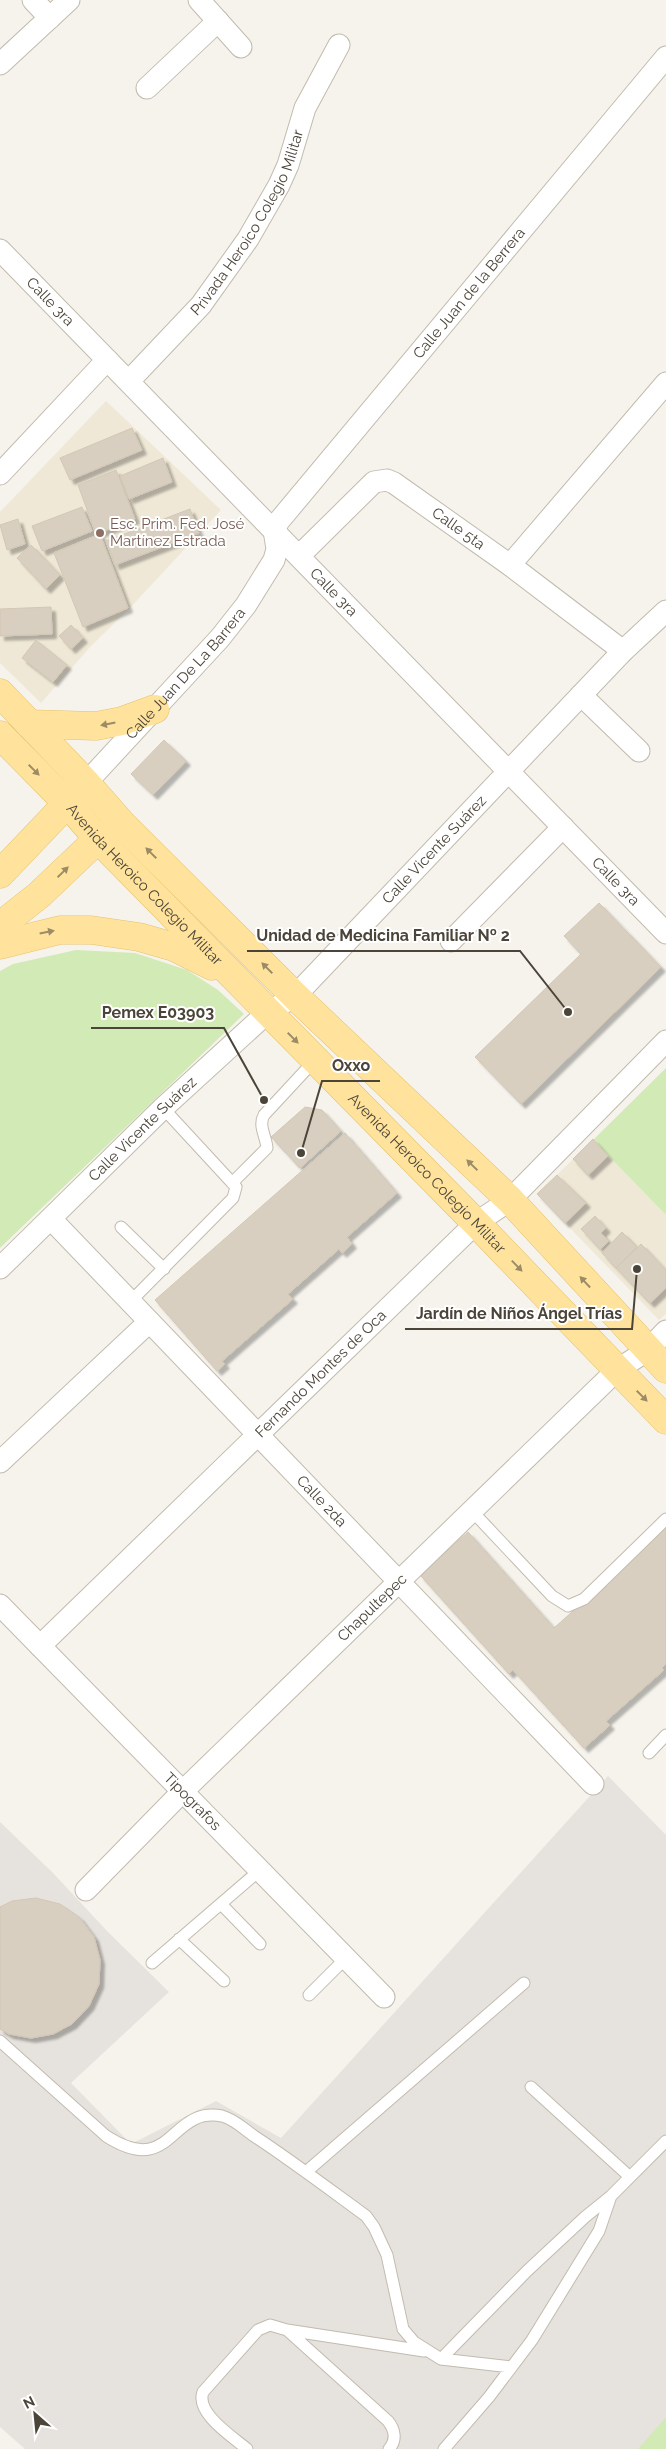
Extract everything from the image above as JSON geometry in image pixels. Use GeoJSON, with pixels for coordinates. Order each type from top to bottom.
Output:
{"type":"FeatureCollection","features":[{"type":"Feature","properties":{"kind":"main road","name":"Avenida Heroico Colegio Militar"},"geometry":{"type":"LineString","coordinates":[[0,693],[86,783],[123,826],[295,996],[510,1200],[660,1350]]}},
{"type":"Feature","properties":{"kind":"main road"},"geometry":{"type":"LineString","coordinates":[[29,724],[96,726],[122,721],[154,709]]}},
{"type":"Feature","properties":{"kind":"main road","name":"Avenida Heroico Colegio Militar"},"geometry":{"type":"LineString","coordinates":[[0,735],[267,1013],[476,1223],[666,1420]]}},
{"type":"Feature","properties":{"kind":"main road","name":"Calle Juan De La Barrera"},"geometry":{"type":"LineString","coordinates":[[0,874],[86,783]]}},
{"type":"Feature","properties":{"kind":"main road"},"geometry":{"type":"LineString","coordinates":[[0,926],[39,895],[98,839],[123,826]]}},
{"type":"Feature","properties":{"kind":"main road"},"geometry":{"type":"LineString","coordinates":[[0,945],[60,930],[91,930],[139,937],[174,947],[230,974]]}},
{"type":"Feature","properties":{"kind":"street"},"geometry":{"type":"LineString","coordinates":[[33,0],[50,18]]}},
{"type":"Feature","properties":{"kind":"street"},"geometry":{"type":"LineString","coordinates":[[0,64],[69,0]]}},
{"type":"Feature","properties":{"kind":"street"},"geometry":{"type":"LineString","coordinates":[[199,0],[241,47]]}},
{"type":"Feature","properties":{"kind":"street"},"geometry":{"type":"LineString","coordinates":[[147,88],[218,21]]}},
{"type":"Feature","properties":{"kind":"street","name":"Privada Heroico Colegio Militar"},"geometry":{"type":"LineString","coordinates":[[129,381],[201,304],[234,261],[253,232],[288,165],[308,101],[339,45]]}},
{"type":"Feature","properties":{"kind":"street","name":"Calle Juan de la Berrera"},"geometry":{"type":"LineString","coordinates":[[274,530],[285,513],[666,57]]}},
{"type":"Feature","properties":{"kind":"street","name":"Calle 3ra"},"geometry":{"type":"LineString","coordinates":[[0,250],[666,933]]}},
{"type":"Feature","properties":{"kind":"street"},"geometry":{"type":"LineString","coordinates":[[0,474],[107,360]]}},
{"type":"Feature","properties":{"kind":"street"},"geometry":{"type":"LineString","coordinates":[[510,566],[663,393]]}},
{"type":"Feature","properties":{"kind":"street","name":"Calle 5ta"},"geometry":{"type":"LineString","coordinates":[[299,556],[374,482],[387,480],[394,483],[510,566],[624,651]]}},
{"type":"Feature","properties":{"kind":"street","name":"Calle Juan De La Barrera"},"geometry":{"type":"LineString","coordinates":[[86,783],[220,638],[267,574],[277,549],[274,530]]}},
{"type":"Feature","properties":{"kind":"street","name":"Calle Vicente Suárez"},"geometry":{"type":"LineString","coordinates":[[0,1268],[163,1108],[267,1013],[295,996],[581,695],[666,611]]}},
{"type":"Feature","properties":{"kind":"street"},"geometry":{"type":"LineString","coordinates":[[581,695],[639,751]]}},
{"type":"Feature","properties":{"kind":"street"},"geometry":{"type":"LineString","coordinates":[[451,940],[563,827]]}},
{"type":"Feature","properties":{"kind":"street","name":"Fernando Montes de Oca"},"geometry":{"type":"LineString","coordinates":[[40,1646],[476,1223],[510,1200],[666,1041]]}},
{"type":"Feature","properties":{"kind":"street","name":"Calle 2da"},"geometry":{"type":"LineString","coordinates":[[51,1219],[593,1784]]}},
{"type":"Feature","properties":{"kind":"street"},"geometry":{"type":"LineString","coordinates":[[0,1462],[150,1322]]}},
{"type":"Feature","properties":{"kind":"street","name":"Chapultepec"},"geometry":{"type":"LineString","coordinates":[[86,1890],[183,1791],[617,1370],[660,1350]]}},
{"type":"Feature","properties":{"kind":"street","name":"Tipografos"},"geometry":{"type":"LineString","coordinates":[[0,1605],[384,1997]]}},
{"type":"Feature","properties":{"kind":"lane"},"geometry":{"type":"LineString","coordinates":[[232,1183],[267,1148],[261,1127],[264,1115],[315,1060]]}},
{"type":"Feature","properties":{"kind":"lane"},"geometry":{"type":"LineString","coordinates":[[130,1302],[233,1198],[236,1187],[163,1108]]}},
{"type":"Feature","properties":{"kind":"lane"},"geometry":{"type":"LineString","coordinates":[[121,1227],[164,1269]]}},
{"type":"Feature","properties":{"kind":"lane"},"geometry":{"type":"LineString","coordinates":[[472,1511],[552,1596],[568,1606],[584,1599],[666,1519]]}},
{"type":"Feature","properties":{"kind":"lane"},"geometry":{"type":"LineString","coordinates":[[649,1753],[666,1735]]}},
{"type":"Feature","properties":{"kind":"lane"},"geometry":{"type":"LineString","coordinates":[[152,1963],[260,1870]]}},
{"type":"Feature","properties":{"kind":"lane"},"geometry":{"type":"LineString","coordinates":[[221,1904],[260,1944]]}},
{"type":"Feature","properties":{"kind":"lane"},"geometry":{"type":"LineString","coordinates":[[179,1940],[224,1981]]}},
{"type":"Feature","properties":{"kind":"lane"},"geometry":{"type":"LineString","coordinates":[[309,1995],[346,1958]]}},
{"type":"Feature","properties":{"kind":"lane"},"geometry":{"type":"LineString","coordinates":[[306,2172],[524,1982]]}},
{"type":"Feature","properties":{"kind":"lane"},"geometry":{"type":"LineString","coordinates":[[0,2040],[106,2136],[121,2146],[145,2151],[155,2148],[193,2120],[221,2116],[229,2118],[366,2216],[374,2227],[387,2254],[403,2330],[414,2342],[441,2359],[511,2367]]}},
{"type":"Feature","properties":{"kind":"lane"},"geometry":{"type":"LineString","coordinates":[[531,2087],[630,2177]]}},
{"type":"Feature","properties":{"kind":"lane"},"geometry":{"type":"LineString","coordinates":[[441,2359],[527,2271],[585,2216],[611,2196],[666,2141]]}},
{"type":"Feature","properties":{"kind":"lane"},"geometry":{"type":"LineString","coordinates":[[444,2449],[532,2340],[599,2231],[611,2196]]}},
{"type":"Feature","properties":{"kind":"lane"},"geometry":{"type":"LineString","coordinates":[[247,2449],[206,2412],[202,2397],[203,2392],[258,2330],[270,2325],[287,2330],[428,2351]]}},
{"type":"Feature","properties":{"kind":"lane"},"geometry":{"type":"LineString","coordinates":[[287,2330],[388,2421],[395,2433],[394,2440],[389,2449]]}},
{"type":"Feature","properties":{"kind":"shaded area","name":"Esc. Prim. Fed. José Martínez Estrada"},"geometry":{"type":"Polygon","coordinates":[[[106,401],[221,510],[129,609],[91,646],[41,703],[0,663],[0,512],[106,401]]]}},
{"type":"Feature","properties":{"kind":"shaded area"},"geometry":{"type":"Polygon","coordinates":[[[593,1140],[666,1215],[666,1314],[659,1320],[537,1194],[593,1140]]]}},
{"type":"Feature","properties":{"kind":"shaded area"},"geometry":{"type":"Polygon","coordinates":[[[608,1776],[666,1835],[666,2449],[25,2449],[0,2427],[0,1822],[53,1873],[108,1932],[169,1992],[71,2083],[131,2144],[216,2101],[281,2138],[608,1776]]]}},
{"type":"Feature","properties":{"kind":"green space"},"geometry":{"type":"Polygon","coordinates":[[[76,950],[135,953],[187,970],[218,990],[244,1014],[0,1248],[0,971],[13,964],[76,950]]]}},
{"type":"Feature","properties":{"kind":"green space"},"geometry":{"type":"Polygon","coordinates":[[[666,1068],[666,1215],[593,1140],[666,1068]]]}},
{"type":"Feature","properties":{"kind":"green space"},"geometry":{"type":"Polygon","coordinates":[[[666,2417],[666,2449],[638,2449],[666,2417]]]}},
{"type":"Feature","properties":{"kind":"building"},"geometry":{"type":"Polygon","coordinates":[[[132,428],[142,450],[70,480],[60,458],[132,428]]]}},
{"type":"Feature","properties":{"kind":"building","name":"Esc. Prim. Fed. José Martínez Estrada"},"geometry":{"type":"Polygon","coordinates":[[[163,458],[172,482],[129,499],[120,476],[163,458]]]}},
{"type":"Feature","properties":{"kind":"building","name":"Esc. Prim. Fed. José Martínez Estrada"},"geometry":{"type":"Polygon","coordinates":[[[116,470],[135,519],[96,534],[78,485],[116,470]]]}},
{"type":"Feature","properties":{"kind":"building","name":"Esc. Prim. Fed. José Martínez Estrada"},"geometry":{"type":"Polygon","coordinates":[[[82,507],[92,531],[42,551],[32,526],[82,507]]]}},
{"type":"Feature","properties":{"kind":"building","name":"Esc. Prim. Fed. José Martínez Estrada"},"geometry":{"type":"Polygon","coordinates":[[[190,509],[199,533],[115,565],[106,541],[190,509]]]}},
{"type":"Feature","properties":{"kind":"building"},"geometry":{"type":"Polygon","coordinates":[[[18,519],[25,544],[7,550],[0,525],[18,519]]]}},
{"type":"Feature","properties":{"kind":"building","name":"Esc. Prim. Fed. José Martínez Estrada"},"geometry":{"type":"Polygon","coordinates":[[[100,534],[128,608],[83,627],[54,553],[100,534]]]}},
{"type":"Feature","properties":{"kind":"building"},"geometry":{"type":"Polygon","coordinates":[[[31,545],[60,575],[46,589],[17,558],[31,545]]]}},
{"type":"Feature","properties":{"kind":"building"},"geometry":{"type":"Polygon","coordinates":[[[51,607],[52,634],[0,636],[0,609],[51,607]]]}},
{"type":"Feature","properties":{"kind":"building"},"geometry":{"type":"Polygon","coordinates":[[[71,625],[83,638],[71,649],[59,636],[71,625]]]}},
{"type":"Feature","properties":{"kind":"building"},"geometry":{"type":"Polygon","coordinates":[[[36,640],[67,665],[53,682],[22,658],[36,640]]]}},
{"type":"Feature","properties":{"kind":"building"},"geometry":{"type":"Polygon","coordinates":[[[164,740],[186,761],[153,795],[131,774],[164,740]]]}},
{"type":"Feature","properties":{"kind":"building"},"geometry":{"type":"Polygon","coordinates":[[[599,903],[661,967],[521,1104],[475,1057],[581,954],[564,936],[599,903]]]}},
{"type":"Feature","properties":{"kind":"building"},"geometry":{"type":"Polygon","coordinates":[[[305,1107],[322,1110],[341,1131],[300,1168],[271,1137],[305,1107]]]}},
{"type":"Feature","properties":{"kind":"building"},"geometry":{"type":"Polygon","coordinates":[[[345,1133],[397,1193],[347,1237],[352,1244],[342,1253],[339,1249],[288,1294],[293,1299],[222,1361],[225,1364],[217,1371],[155,1300],[345,1133]]]}},
{"type":"Feature","properties":{"kind":"building"},"geometry":{"type":"Polygon","coordinates":[[[593,1139],[608,1156],[588,1175],[573,1159],[593,1139]]]}},
{"type":"Feature","properties":{"kind":"building"},"geometry":{"type":"Polygon","coordinates":[[[557,1175],[586,1203],[565,1223],[537,1194],[557,1175]]]}},
{"type":"Feature","properties":{"kind":"building"},"geometry":{"type":"Polygon","coordinates":[[[595,1216],[606,1228],[601,1233],[609,1241],[600,1249],[581,1229],[595,1216]]]}},
{"type":"Feature","properties":{"kind":"building"},"geometry":{"type":"Polygon","coordinates":[[[622,1232],[637,1247],[616,1268],[602,1253],[622,1232]]]}},
{"type":"Feature","properties":{"kind":"building"},"geometry":{"type":"Polygon","coordinates":[[[641,1244],[666,1270],[666,1288],[650,1303],[616,1268],[641,1244]]]}},
{"type":"Feature","properties":{"kind":"building"},"geometry":{"type":"Polygon","coordinates":[[[666,1528],[666,1664],[662,1668],[664,1670],[606,1721],[610,1725],[584,1748],[513,1670],[509,1674],[420,1575],[468,1532],[554,1628],[666,1528]]]}},
{"type":"Feature","properties":{"kind":"building"},"geometry":{"type":"Polygon","coordinates":[[[36,1898],[60,1904],[79,1917],[94,1937],[100,1960],[99,1984],[89,2006],[72,2024],[53,2034],[31,2038],[9,2034],[0,2029],[0,1907],[12,1901],[36,1898]]]}},
{"type":"Feature","properties":{"kind":"place","name":"Esc. Prim. Fed. José Martínez Estrada"},"geometry":{"type":"Point","coordinates":[100,533]}},
{"type":"Feature","properties":{"kind":"place","name":"Unidad de Medicina Familiar Nº 2"},"geometry":{"type":"Point","coordinates":[568,1012]}},
{"type":"Feature","properties":{"kind":"place","name":"Pemex E03903"},"geometry":{"type":"Point","coordinates":[264,1100]}},
{"type":"Feature","properties":{"kind":"place","name":"Oxxo"},"geometry":{"type":"Point","coordinates":[301,1153]}},
{"type":"Feature","properties":{"kind":"place","name":"Jardín de Niños Ángel Trías"},"geometry":{"type":"Point","coordinates":[637,1269]}}]}
